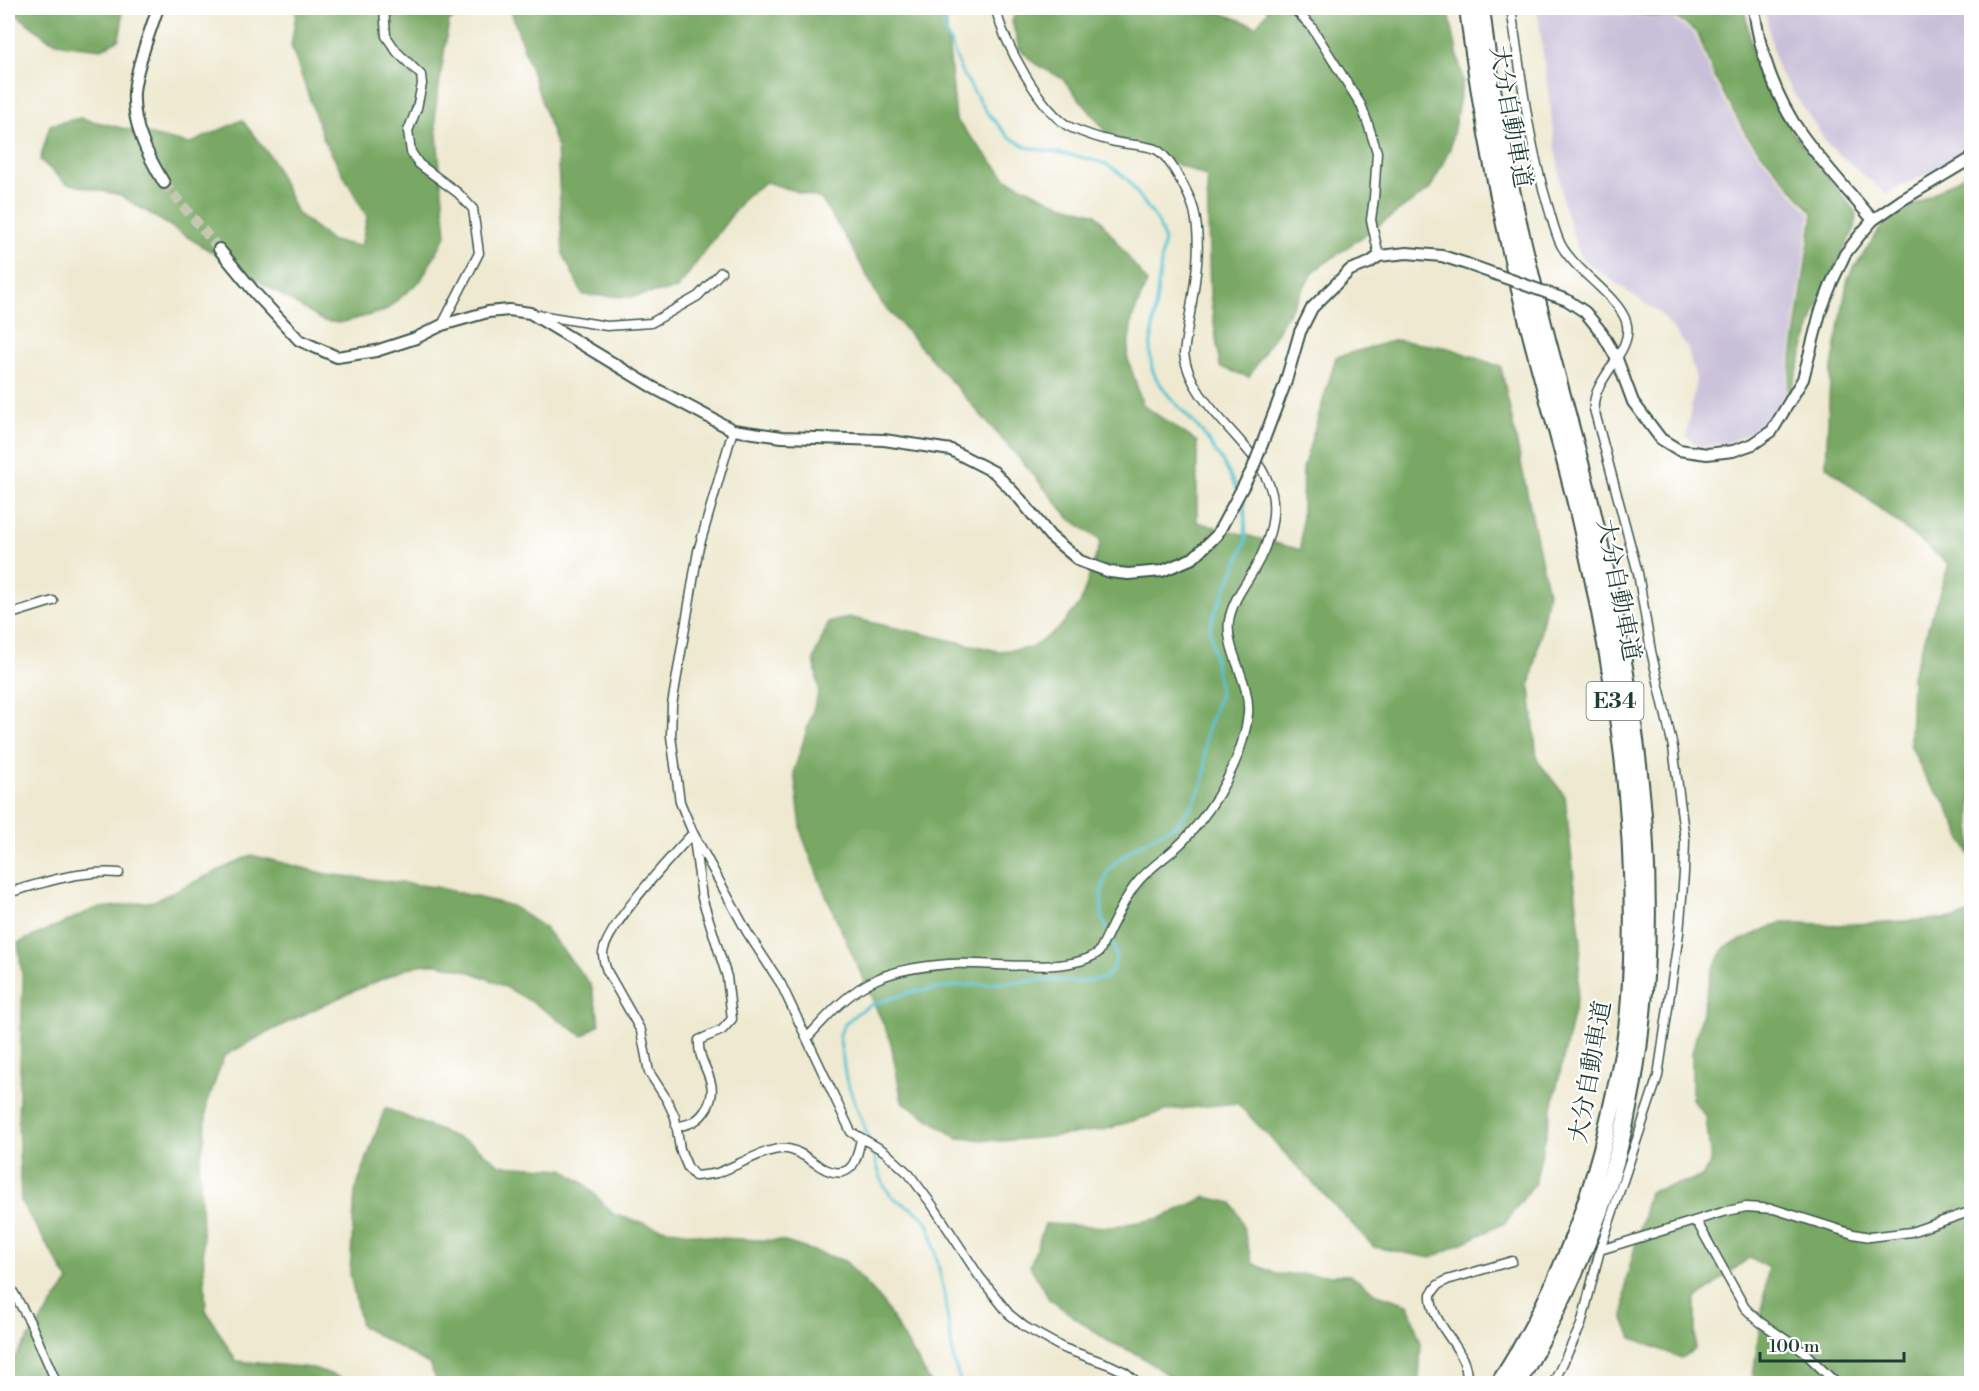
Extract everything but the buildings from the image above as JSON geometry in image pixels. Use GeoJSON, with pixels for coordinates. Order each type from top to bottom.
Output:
{"type":"FeatureCollection","features":[{"type":"Feature","properties":{"kind":"highway","name":"大分自動車道"},"geometry":{"type":"LineString","coordinates":[[1468,8],[1483,111],[1522,300],[1579,516],[1600,614],[1618,717],[1634,878],[1634,934],[1629,1014],[1617,1085],[1602,1151],[1584,1210],[1561,1268],[1531,1330],[1499,1383]]}},
{"type":"Feature","properties":{"kind":"highway","name":"大分自動車道"},"geometry":{"type":"LineString","coordinates":[[1481,8],[1513,196],[1537,303],[1592,512],[1614,611],[1633,715],[1644,809],[1647,877],[1648,935],[1642,1017],[1631,1089],[1616,1156],[1598,1214],[1574,1275],[1517,1383]]}},
{"type":"Feature","properties":{"kind":"street"},"geometry":{"type":"LineString","coordinates":[[158,8],[144,50],[134,92],[138,126],[148,156],[164,183]]}},
{"type":"Feature","properties":{"kind":"street"},"geometry":{"type":"LineString","coordinates":[[384,8],[386,36],[397,52],[421,75],[422,84],[417,108],[408,131],[411,152],[419,164],[458,193],[473,208],[479,253],[442,325]]}},
{"type":"Feature","properties":{"kind":"street"},"geometry":{"type":"LineString","coordinates":[[807,1038],[830,1014],[876,979],[907,970],[951,964],[1042,966],[1092,957],[1099,952],[1134,887],[1145,874],[1186,839],[1218,796],[1241,744],[1248,712],[1244,681],[1229,635],[1229,621],[1237,597],[1256,566],[1272,526],[1272,495],[1262,470],[1194,386],[1186,369],[1184,354],[1198,257],[1193,208],[1183,185],[1162,154],[1156,149],[1111,141],[1069,127],[1056,116],[1042,101],[1008,45],[996,8]]}},
{"type":"Feature","properties":{"kind":"street"},"geometry":{"type":"LineString","coordinates":[[1293,8],[1317,35],[1361,105],[1368,124],[1377,152],[1371,220],[1379,256]]}},
{"type":"Feature","properties":{"kind":"street"},"geometry":{"type":"LineString","coordinates":[[1511,8],[1530,136],[1539,176],[1560,243],[1578,268],[1611,299],[1626,322],[1628,331],[1617,359],[1593,399],[1594,409],[1638,573],[1651,651],[1673,747],[1685,840],[1679,933],[1658,1076],[1600,1250],[1581,1325],[1553,1383]]}},
{"type":"Feature","properties":{"kind":"street"},"geometry":{"type":"LineString","coordinates":[[1754,8],[1756,27],[1765,56],[1787,110],[1802,134],[1873,220]]}},
{"type":"Feature","properties":{"kind":"street"},"geometry":{"type":"LineString","coordinates":[[530,313],[668,396],[733,430],[782,438],[885,440],[951,450],[994,472],[1050,536],[1080,561],[1110,572],[1128,574],[1162,571],[1194,558],[1217,535],[1252,468],[1285,384],[1300,332],[1312,308],[1350,270],[1369,263],[1379,256],[1407,253],[1442,256],[1567,300],[1585,312],[1602,333],[1617,359],[1633,402],[1661,439],[1679,450],[1707,454],[1733,451],[1753,444],[1772,431],[1793,398],[1803,379],[1820,314],[1845,254],[1873,220],[1971,158]]}},
{"type":"Feature","properties":{"kind":"street"},"geometry":{"type":"LineString","coordinates":[[219,249],[256,294],[299,340],[337,357],[376,351],[416,338],[442,325],[488,312],[509,310],[607,326],[651,323],[698,296],[721,272]]}},
{"type":"Feature","properties":{"kind":"street"},"geometry":{"type":"LineString","coordinates":[[733,430],[699,551],[672,705],[671,736],[680,801],[693,833],[747,932],[781,984],[851,1132],[884,1151],[909,1174],[1008,1314],[1025,1327],[1053,1342],[1118,1368],[1139,1383]]}},
{"type":"Feature","properties":{"kind":"street"},"geometry":{"type":"LineString","coordinates":[[8,615],[52,601]]}},
{"type":"Feature","properties":{"kind":"street"},"geometry":{"type":"LineString","coordinates":[[676,1127],[700,1119],[713,1093],[709,1075],[698,1050],[699,1040],[722,1030],[732,1019],[727,977],[702,898],[693,833]]}},
{"type":"Feature","properties":{"kind":"street"},"geometry":{"type":"LineString","coordinates":[[693,833],[627,910],[603,952],[607,972],[641,1030],[649,1072],[675,1117],[680,1149],[688,1168],[694,1176],[714,1174],[780,1149],[796,1151],[834,1173],[843,1172],[850,1169],[854,1162],[861,1139]]}},
{"type":"Feature","properties":{"kind":"street"},"geometry":{"type":"LineString","coordinates":[[8,892],[58,878],[106,872],[119,873]]}},
{"type":"Feature","properties":{"kind":"street"},"geometry":{"type":"LineString","coordinates":[[1600,1250],[1746,1207],[1774,1209],[1870,1237],[1911,1232],[1971,1211]]}},
{"type":"Feature","properties":{"kind":"street"},"geometry":{"type":"LineString","coordinates":[[1697,1222],[1745,1308],[1760,1322],[1804,1352],[1837,1383]]}},
{"type":"Feature","properties":{"kind":"street"},"geometry":{"type":"LineString","coordinates":[[1466,1383],[1466,1370],[1432,1306],[1431,1293],[1447,1280],[1512,1261]]}},
{"type":"Feature","properties":{"kind":"street"},"geometry":{"type":"LineString","coordinates":[[8,1283],[30,1322],[57,1383]]}},
{"type":"Feature","properties":{"kind":"shaded area"},"geometry":{"type":"Polygon","coordinates":[[[1537,8],[1672,19],[1694,33],[1714,82],[1745,138],[1810,214],[1785,393],[1762,427],[1730,442],[1700,448],[1686,436],[1696,379],[1687,347],[1662,315],[1581,259],[1563,204],[1537,8]]]}},
{"type":"Feature","properties":{"kind":"shaded area"},"geometry":{"type":"Polygon","coordinates":[[[1764,8],[1971,8],[1971,148],[1886,194],[1829,146],[1778,70],[1764,8]]]}},
{"type":"Feature","properties":{"kind":"green space"},"geometry":{"type":"Polygon","coordinates":[[[8,8],[122,8],[119,39],[102,49],[66,45],[48,39],[8,8]]]}},
{"type":"Feature","properties":{"kind":"green space"},"geometry":{"type":"Polygon","coordinates":[[[297,8],[510,8],[467,12],[449,21],[435,112],[446,235],[421,280],[385,311],[340,323],[323,321],[120,195],[66,183],[40,160],[50,125],[80,118],[189,144],[242,120],[272,159],[297,213],[332,241],[361,246],[367,217],[324,140],[291,46],[297,8]]]}},
{"type":"Feature","properties":{"kind":"green space"},"geometry":{"type":"Polygon","coordinates":[[[510,8],[945,8],[956,120],[1007,179],[1052,201],[1096,214],[1147,282],[1132,319],[1127,356],[1143,405],[1197,442],[1197,522],[1301,550],[1303,468],[1336,357],[1396,340],[1449,348],[1501,367],[1548,593],[1530,687],[1537,760],[1565,796],[1581,943],[1577,998],[1535,1183],[1505,1223],[1431,1258],[1374,1247],[1237,1103],[1169,1110],[1103,1130],[1001,1141],[957,1138],[902,1101],[890,1039],[823,889],[802,835],[794,771],[819,691],[814,658],[828,623],[848,617],[998,651],[1031,648],[1058,629],[1080,604],[1101,541],[1069,518],[881,302],[851,246],[821,199],[766,182],[745,197],[677,289],[630,297],[583,295],[563,254],[557,147],[510,8]]]}},
{"type":"Feature","properties":{"kind":"green space"},"geometry":{"type":"Polygon","coordinates":[[[1018,8],[1208,8],[1256,26],[1268,11],[1266,8],[1448,8],[1463,81],[1450,149],[1430,189],[1314,271],[1249,377],[1220,367],[1210,294],[1207,177],[1109,135],[1063,79],[1034,63],[1019,48],[1012,21],[1018,8]]]}},
{"type":"Feature","properties":{"kind":"green space"},"geometry":{"type":"Polygon","coordinates":[[[1628,8],[1744,8],[1757,72],[1792,131],[1856,213],[1855,228],[1814,315],[1791,392],[1787,394],[1813,213],[1747,136],[1715,78],[1697,32],[1676,18],[1627,13],[1628,8]]]}},
{"type":"Feature","properties":{"kind":"green space"},"geometry":{"type":"Polygon","coordinates":[[[1971,171],[1971,859],[1946,803],[1927,781],[1910,744],[1912,676],[1949,564],[1826,466],[1830,379],[1848,277],[1884,223],[1971,171]]]}},
{"type":"Feature","properties":{"kind":"green space"},"geometry":{"type":"Polygon","coordinates":[[[251,855],[327,874],[436,887],[512,906],[545,928],[591,985],[600,1024],[583,1036],[532,1002],[496,982],[458,968],[430,964],[408,969],[340,997],[224,1056],[207,1104],[205,1136],[199,1165],[206,1310],[236,1361],[313,1368],[357,1383],[8,1384],[8,1367],[69,1281],[21,1202],[18,1120],[23,983],[18,943],[94,909],[154,901],[251,855]]]}},
{"type":"Feature","properties":{"kind":"green space"},"geometry":{"type":"Polygon","coordinates":[[[1971,913],[1971,1383],[1752,1383],[1768,1268],[1750,1257],[1695,1300],[1695,1349],[1681,1358],[1632,1338],[1624,1319],[1626,1281],[1649,1192],[1702,1177],[1711,1162],[1706,1117],[1692,1099],[1692,1053],[1712,970],[1725,947],[1782,922],[1837,925],[1956,918],[1971,913]]]}},
{"type":"Feature","properties":{"kind":"green space"},"geometry":{"type":"Polygon","coordinates":[[[385,1108],[472,1144],[500,1165],[563,1169],[586,1185],[613,1214],[656,1227],[718,1238],[782,1241],[845,1261],[882,1301],[931,1383],[438,1383],[429,1364],[361,1326],[350,1273],[355,1192],[385,1108]]]}},
{"type":"Feature","properties":{"kind":"green space"},"geometry":{"type":"Polygon","coordinates":[[[1206,1197],[1232,1203],[1242,1222],[1252,1263],[1276,1274],[1350,1275],[1377,1294],[1408,1304],[1421,1343],[1419,1383],[1179,1383],[1137,1354],[1108,1341],[1049,1299],[1030,1266],[1045,1224],[1111,1227],[1161,1218],[1206,1197]]]}},
{"type":"Feature","properties":{"kind":"waterway"},"geometry":{"type":"LineString","coordinates":[[941,8],[944,26],[961,71],[986,111],[1008,136],[1026,147],[1080,157],[1103,163],[1114,169],[1127,179],[1158,222],[1164,239],[1150,351],[1152,369],[1169,396],[1203,433],[1224,464],[1237,489]]}},
{"type":"Feature","properties":{"kind":"waterway"},"geometry":{"type":"LineString","coordinates":[[1107,929],[1102,919],[1101,895],[1107,873],[1117,861],[1135,847],[1177,824],[1192,805],[1202,785],[1205,772],[1207,730],[1220,694],[1210,627],[1246,540],[1244,503],[1241,498]]}},
{"type":"Feature","properties":{"kind":"waterway"},"geometry":{"type":"LineString","coordinates":[[869,1139],[846,1079],[839,1035],[845,1024],[857,1013],[871,1005],[911,992],[957,986],[1045,980],[1079,982],[1106,978],[1114,967],[1116,957],[1109,935]]}},
{"type":"Feature","properties":{"kind":"waterway"},"geometry":{"type":"LineString","coordinates":[[871,1145],[887,1190],[895,1199],[922,1216],[930,1228],[943,1287],[954,1362],[961,1384]]}},
{"type":"Feature","properties":{"kind":"tunnel"},"geometry":{"type":"LineString","coordinates":[[164,183],[219,249]]}}]}
